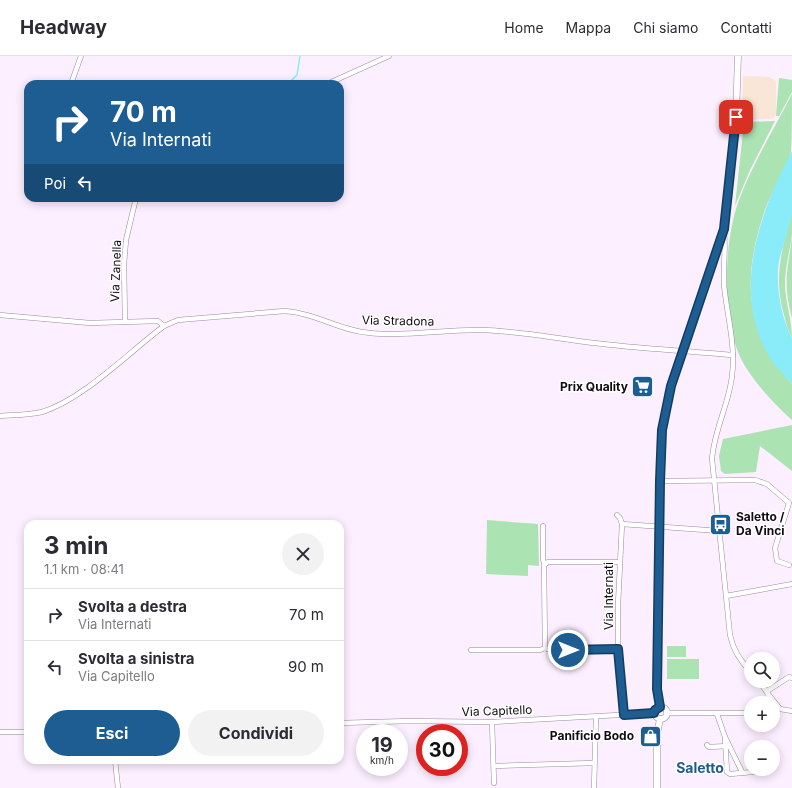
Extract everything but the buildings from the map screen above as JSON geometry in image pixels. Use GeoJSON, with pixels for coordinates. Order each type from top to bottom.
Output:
{"type":"FeatureCollection","features":[{"type":"Feature","properties":{"kind":"main road"},"geometry":{"type":"LineString","coordinates":[[660,707],[657,689],[660,448],[666,408],[724,229],[736,117],[738,56]]}},
{"type":"Feature","properties":{"kind":"main road"},"geometry":{"type":"LineString","coordinates":[[660,707],[665,708],[667,713],[665,717],[660,719]]}},
{"type":"Feature","properties":{"kind":"main road"},"geometry":{"type":"LineString","coordinates":[[660,707],[655,710],[654,713],[660,719]]}},
{"type":"Feature","properties":{"kind":"main road"},"geometry":{"type":"LineString","coordinates":[[657,788],[657,734],[660,719]]}},
{"type":"Feature","properties":{"kind":"street"},"geometry":{"type":"LineString","coordinates":[[72,80],[80,56]]}},
{"type":"Feature","properties":{"kind":"street"},"geometry":{"type":"LineString","coordinates":[[336,80],[389,56]]}},
{"type":"Feature","properties":{"kind":"street","name":"Via Zanella"},"geometry":{"type":"LineString","coordinates":[[125,322],[124,264],[126,240],[135,202]]}},
{"type":"Feature","properties":{"kind":"street"},"geometry":{"type":"LineString","coordinates":[[724,229],[724,282],[733,355],[731,385],[713,452],[714,480],[733,647],[744,665]]}},
{"type":"Feature","properties":{"kind":"street","name":"Via Stradona"},"geometry":{"type":"LineString","coordinates":[[0,416],[42,412],[71,398],[164,326],[178,320],[292,311],[314,316],[346,329],[370,333],[482,330],[683,352],[733,355]]}},
{"type":"Feature","properties":{"kind":"street"},"geometry":{"type":"LineString","coordinates":[[0,315],[90,323],[158,321],[164,326]]}},
{"type":"Feature","properties":{"kind":"street"},"geometry":{"type":"LineString","coordinates":[[660,481],[755,480],[767,484],[788,500],[788,506],[775,548],[777,561],[789,565]]}},
{"type":"Feature","properties":{"kind":"street"},"geometry":{"type":"LineString","coordinates":[[617,515],[622,524],[720,531]]}},
{"type":"Feature","properties":{"kind":"street","name":"Via Internati"},"geometry":{"type":"LineString","coordinates":[[622,524],[618,562],[618,649],[624,715]]}},
{"type":"Feature","properties":{"kind":"street"},"geometry":{"type":"LineString","coordinates":[[542,526],[543,560],[546,564]]}},
{"type":"Feature","properties":{"kind":"street"},"geometry":{"type":"LineString","coordinates":[[546,564],[618,562]]}},
{"type":"Feature","properties":{"kind":"street"},"geometry":{"type":"LineString","coordinates":[[545,648],[543,568],[546,564]]}},
{"type":"Feature","properties":{"kind":"street"},"geometry":{"type":"LineString","coordinates":[[726,596],[792,584]]}},
{"type":"Feature","properties":{"kind":"street"},"geometry":{"type":"LineString","coordinates":[[471,650],[540,650],[545,648],[550,650],[618,649]]}},
{"type":"Feature","properties":{"kind":"street"},"geometry":{"type":"LineString","coordinates":[[767,696],[767,693],[788,677],[792,678]]}},
{"type":"Feature","properties":{"kind":"street"},"geometry":{"type":"LineString","coordinates":[[764,688],[769,696]]}},
{"type":"Feature","properties":{"kind":"street"},"geometry":{"type":"LineString","coordinates":[[780,709],[792,711]]}},
{"type":"Feature","properties":{"kind":"street","name":"Via Capitello"},"geometry":{"type":"LineString","coordinates":[[344,723],[409,721],[492,722],[654,713]]}},
{"type":"Feature","properties":{"kind":"street"},"geometry":{"type":"LineString","coordinates":[[667,713],[744,713]]}},
{"type":"Feature","properties":{"kind":"street"},"geometry":{"type":"LineString","coordinates":[[717,714],[728,746],[742,772],[730,774],[727,772],[728,746]]}},
{"type":"Feature","properties":{"kind":"street"},"geometry":{"type":"LineString","coordinates":[[594,788],[596,716]]}},
{"type":"Feature","properties":{"kind":"street"},"geometry":{"type":"LineString","coordinates":[[492,722],[494,783]]}},
{"type":"Feature","properties":{"kind":"street"},"geometry":{"type":"LineString","coordinates":[[0,732],[24,732]]}},
{"type":"Feature","properties":{"kind":"street"},"geometry":{"type":"LineString","coordinates":[[707,745],[708,747],[728,746]]}},
{"type":"Feature","properties":{"kind":"street"},"geometry":{"type":"LineString","coordinates":[[494,766],[594,763]]}},
{"type":"Feature","properties":{"kind":"street"},"geometry":{"type":"LineString","coordinates":[[116,764],[118,788]]}},
{"type":"Feature","properties":{"kind":"shaded area"},"geometry":{"type":"Polygon","coordinates":[[[743,76],[769,77],[776,81],[776,114],[774,117],[770,119],[742,120],[743,76]]]}},
{"type":"Feature","properties":{"kind":"green space"},"geometry":{"type":"Polygon","coordinates":[[[779,78],[792,80],[792,92],[779,116],[776,116],[779,78]]]}},
{"type":"Feature","properties":{"kind":"green space"},"geometry":{"type":"Polygon","coordinates":[[[792,94],[791,152],[765,210],[753,258],[751,280],[752,302],[756,323],[764,344],[776,364],[792,384],[792,420],[769,397],[747,370],[742,361],[738,352],[729,317],[727,276],[730,235],[739,200],[757,159],[792,94]]]}},
{"type":"Feature","properties":{"kind":"green space"},"geometry":{"type":"Polygon","coordinates":[[[775,121],[750,170],[735,206],[744,122],[775,121]]]}},
{"type":"Feature","properties":{"kind":"green space"},"geometry":{"type":"Polygon","coordinates":[[[792,212],[792,234],[785,283],[792,338],[786,324],[781,301],[779,275],[782,251],[792,212]]]}},
{"type":"Feature","properties":{"kind":"green space"},"geometry":{"type":"Polygon","coordinates":[[[792,238],[792,318],[789,306],[787,269],[792,238]]]}},
{"type":"Feature","properties":{"kind":"green space"},"geometry":{"type":"Polygon","coordinates":[[[792,425],[792,471],[760,446],[756,472],[725,474],[721,471],[719,456],[723,439],[792,425]]]}},
{"type":"Feature","properties":{"kind":"green space"},"geometry":{"type":"Polygon","coordinates":[[[487,520],[538,524],[539,566],[528,565],[528,576],[486,574],[487,520]]]}},
{"type":"Feature","properties":{"kind":"green space"},"geometry":{"type":"Polygon","coordinates":[[[667,646],[686,646],[686,657],[667,657],[667,646]]]}},
{"type":"Feature","properties":{"kind":"green space"},"geometry":{"type":"Polygon","coordinates":[[[667,659],[699,659],[699,679],[667,679],[667,659]]]}},
{"type":"Feature","properties":{"kind":"water"},"geometry":{"type":"Polygon","coordinates":[[[792,151],[792,213],[778,266],[778,287],[782,310],[792,338],[792,384],[768,355],[756,326],[751,301],[751,275],[761,223],[770,198],[792,151]]]}},
{"type":"Feature","properties":{"kind":"waterway"},"geometry":{"type":"LineString","coordinates":[[292,80],[297,75],[300,56]]}},
{"type":"Feature","properties":{"kind":"place","name":"Prix Quality"},"geometry":{"type":"Point","coordinates":[643,387]}},
{"type":"Feature","properties":{"kind":"place","name":"Saletto / Da Vinci"},"geometry":{"type":"Point","coordinates":[721,524]}},
{"type":"Feature","properties":{"kind":"place","name":"Panificio Bodo"},"geometry":{"type":"Point","coordinates":[650,736]}},
{"type":"Feature","properties":{"kind":"district","name":"Saletto"},"geometry":{"type":"Point","coordinates":[700,768]}},
{"type":"Feature","properties":{"kind":"route"},"geometry":{"type":"LineString","coordinates":[[568,650],[618,649],[624,715],[654,713],[656,708],[660,707],[657,689],[660,448],[662,430],[671,386],[726,224],[736,117]]}}]}
